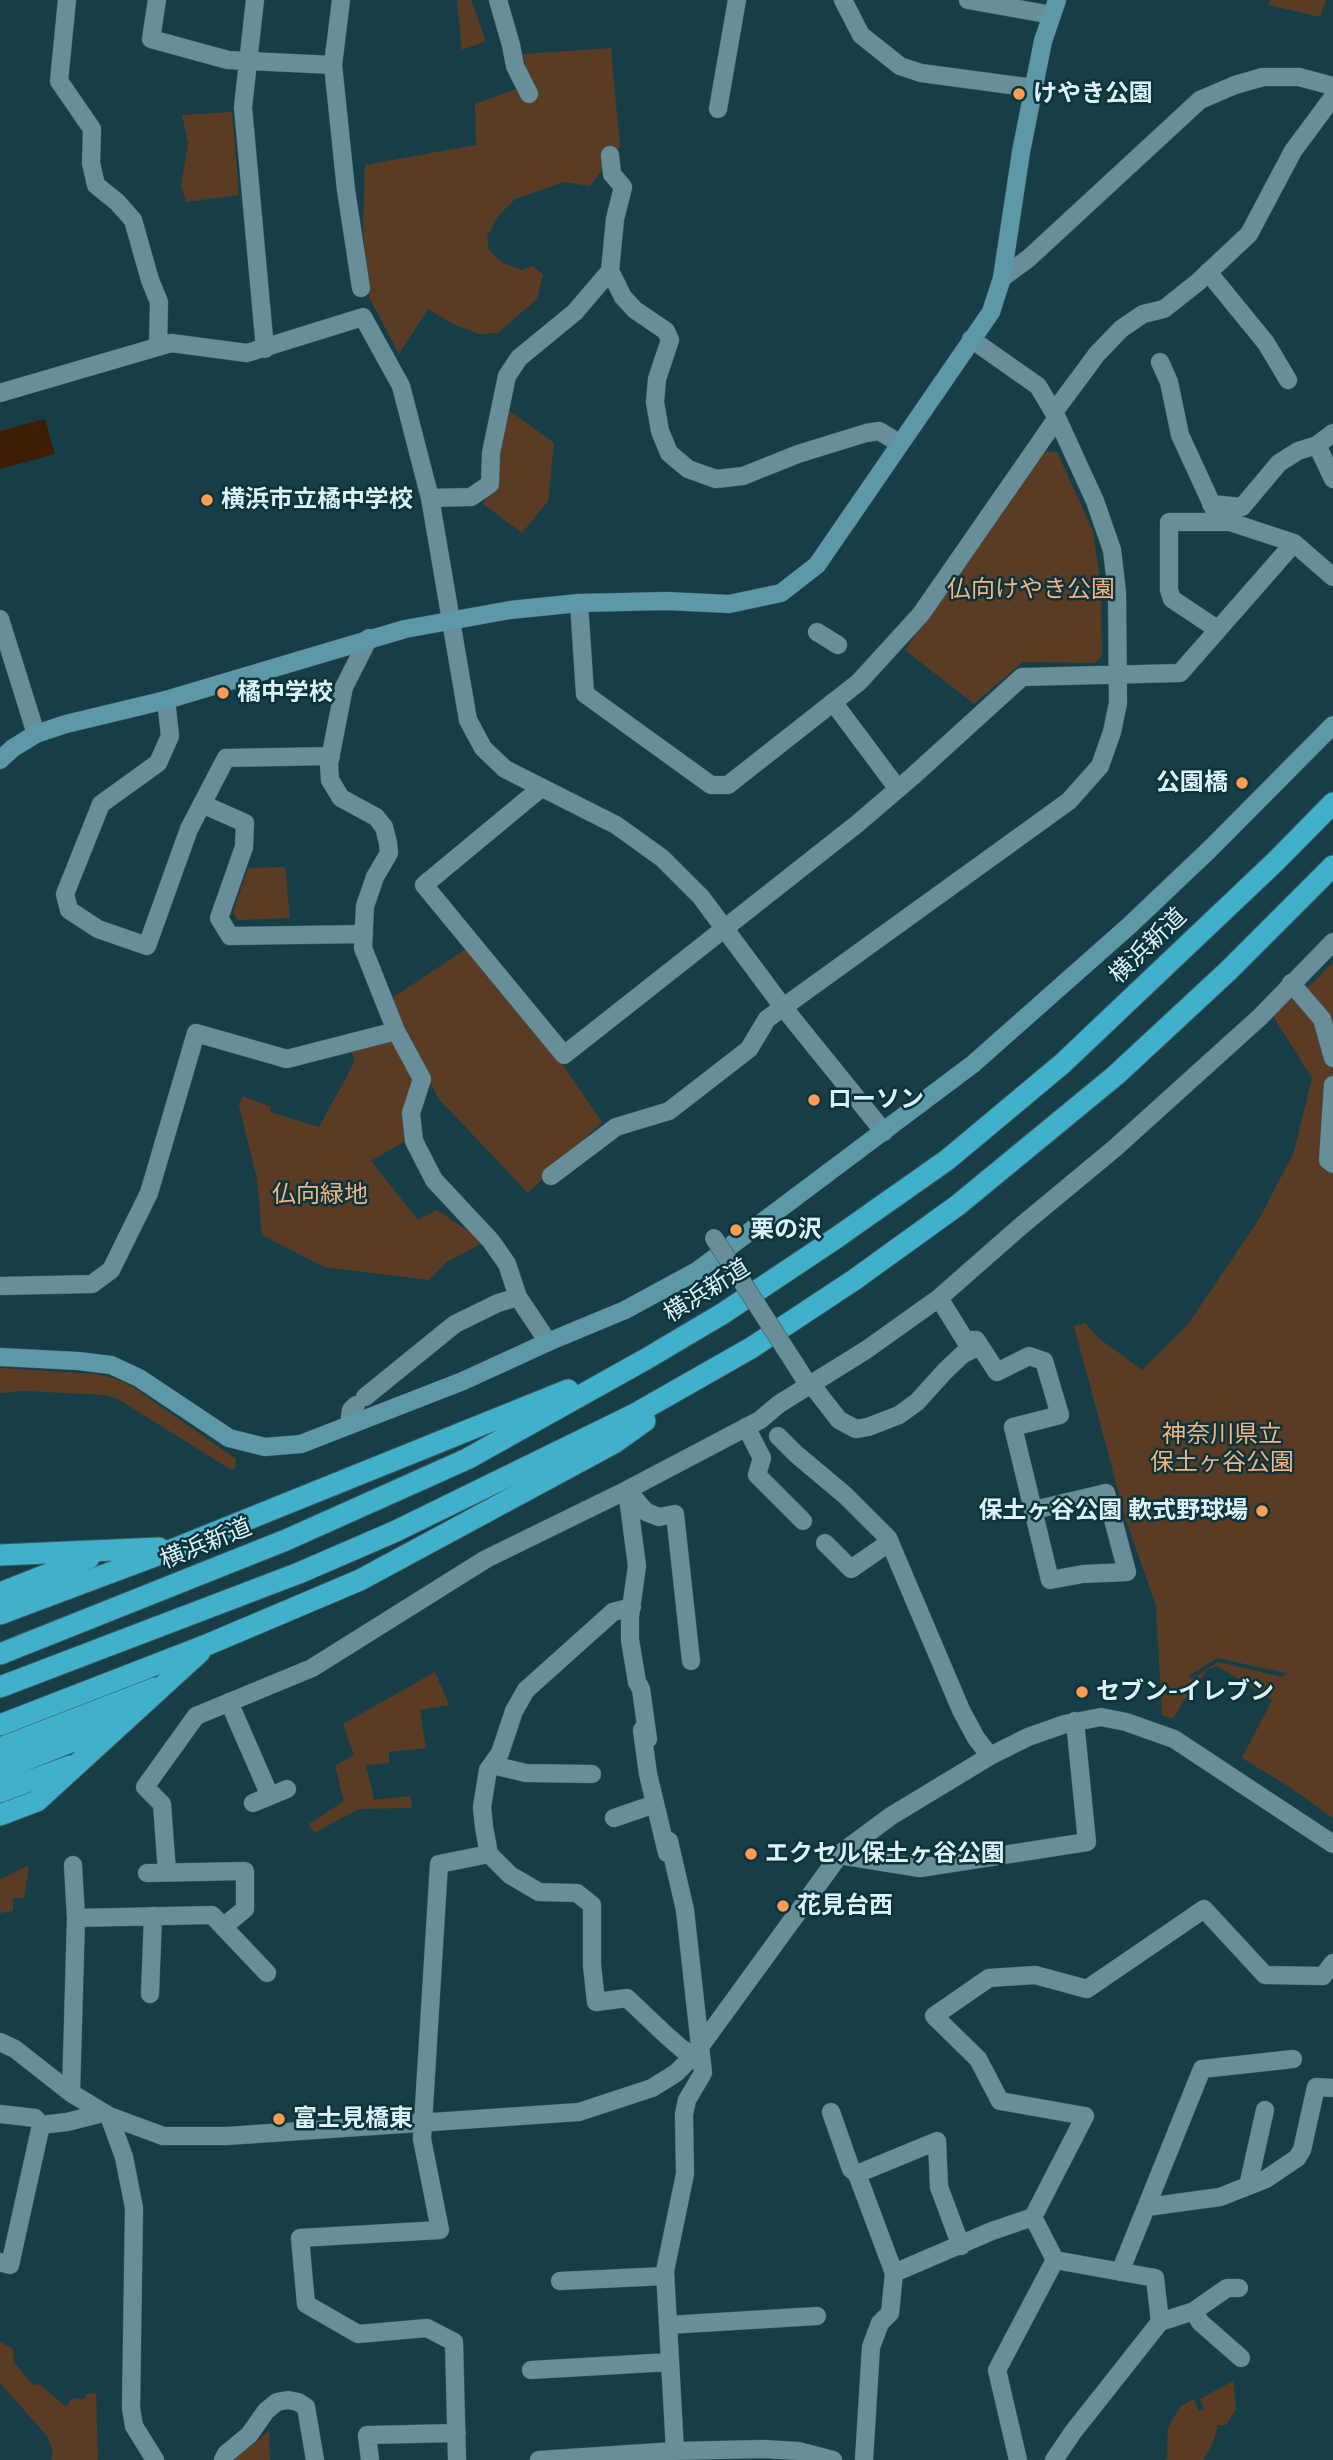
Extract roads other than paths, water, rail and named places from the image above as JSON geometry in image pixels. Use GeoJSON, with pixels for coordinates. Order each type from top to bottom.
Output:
{"type":"FeatureCollection","features":[{"type":"Feature","properties":{"kind":"highway","name":"横浜新道"},"geometry":{"type":"LineString","coordinates":[[0,1654],[286,1541],[467,1459],[722,1314],[947,1160],[1062,1064],[1276,861],[1333,803]]}},
{"type":"Feature","properties":{"kind":"highway"},"geometry":{"type":"LineString","coordinates":[[0,1725],[209,1644],[360,1580],[614,1443],[854,1280],[958,1205],[1106,1084],[1228,971],[1333,866]]}},
{"type":"Feature","properties":{"kind":"highway"},"geometry":{"type":"LineString","coordinates":[[0,1687],[299,1573],[396,1531],[635,1414],[751,1348]]}},
{"type":"Feature","properties":{"kind":"highway"},"geometry":{"type":"LineString","coordinates":[[0,1614],[179,1547],[646,1359]]}},
{"type":"Feature","properties":{"kind":"highway"},"geometry":{"type":"LineString","coordinates":[[0,1555],[179,1547]]}},
{"type":"Feature","properties":{"kind":"highway"},"geometry":{"type":"LineString","coordinates":[[0,1593],[109,1550]]}},
{"type":"Feature","properties":{"kind":"highway"},"geometry":{"type":"LineString","coordinates":[[0,1570],[43,1554]]}},
{"type":"Feature","properties":{"kind":"highway"},"geometry":{"type":"LineString","coordinates":[[0,1815],[37,1801],[209,1644]]}},
{"type":"Feature","properties":{"kind":"highway"},"geometry":{"type":"LineString","coordinates":[[0,1748],[167,1683]]}},
{"type":"Feature","properties":{"kind":"highway"},"geometry":{"type":"LineString","coordinates":[[0,1770],[126,1720]]}},
{"type":"Feature","properties":{"kind":"highway"},"geometry":{"type":"LineString","coordinates":[[0,1792],[81,1761]]}},
{"type":"Feature","properties":{"kind":"street"},"geometry":{"type":"LineString","coordinates":[[67,0],[59,81],[92,129],[91,163],[96,185],[117,202],[132,220],[159,302],[158,347]]}},
{"type":"Feature","properties":{"kind":"street"},"geometry":{"type":"LineString","coordinates":[[157,0],[151,39],[228,60],[333,65]]}},
{"type":"Feature","properties":{"kind":"street"},"geometry":{"type":"LineString","coordinates":[[255,0],[243,107],[265,349]]}},
{"type":"Feature","properties":{"kind":"street"},"geometry":{"type":"LineString","coordinates":[[341,0],[333,65],[346,190],[361,288]]}},
{"type":"Feature","properties":{"kind":"street"},"geometry":{"type":"LineString","coordinates":[[498,0],[515,66],[529,94]]}},
{"type":"Feature","properties":{"kind":"street"},"geometry":{"type":"LineString","coordinates":[[718,109],[737,0]]}},
{"type":"Feature","properties":{"kind":"street"},"geometry":{"type":"LineString","coordinates":[[843,0],[861,35],[900,65],[921,73],[1033,88]]}},
{"type":"Feature","properties":{"kind":"street"},"geometry":{"type":"LineString","coordinates":[[0,760],[13,748],[36,734],[66,724],[166,700],[369,638],[450,620],[579,603],[667,601],[729,604],[781,593],[817,565],[991,312],[1002,278],[1033,88],[1043,41],[1055,8],[968,0]]}},
{"type":"Feature","properties":{"kind":"street"},"geometry":{"type":"LineString","coordinates":[[1002,278],[1039,249],[1200,100],[1263,77],[1299,77],[1333,86]]}},
{"type":"Feature","properties":{"kind":"street"},"geometry":{"type":"LineString","coordinates":[[579,603],[585,694],[711,785],[728,785],[833,702],[858,672],[921,614],[1098,353],[1121,329],[1143,314],[1164,309],[1248,234],[1293,150],[1333,97]]}},
{"type":"Feature","properties":{"kind":"street"},"geometry":{"type":"LineString","coordinates":[[610,155],[612,174],[623,187],[615,219],[610,271],[623,297],[635,310],[666,331],[670,340],[657,379],[655,402],[660,431],[669,453],[688,469],[716,478],[743,476],[798,454],[866,433],[879,431],[899,443]]}},
{"type":"Feature","properties":{"kind":"street"},"geometry":{"type":"LineString","coordinates":[[430,498],[471,497],[490,484],[491,453],[508,376],[519,358],[575,312],[610,271]]}},
{"type":"Feature","properties":{"kind":"street"},"geometry":{"type":"LineString","coordinates":[[1208,272],[1266,343],[1288,380]]}},
{"type":"Feature","properties":{"kind":"street"},"geometry":{"type":"LineString","coordinates":[[0,393],[171,343],[247,353],[363,317],[401,386],[430,498],[468,720],[483,748],[505,769],[616,825],[662,858],[701,897],[783,1007],[884,1132]]}},
{"type":"Feature","properties":{"kind":"street"},"geometry":{"type":"LineString","coordinates":[[551,1176],[617,1127],[669,1111],[749,1049],[767,1019],[1069,801],[1100,766],[1112,732],[1118,703],[1118,592],[1112,550],[1095,501],[1056,415],[1038,386],[971,339]]}},
{"type":"Feature","properties":{"kind":"street"},"geometry":{"type":"LineString","coordinates":[[1160,362],[1170,382],[1180,435],[1220,522]]}},
{"type":"Feature","properties":{"kind":"street"},"geometry":{"type":"LineString","coordinates":[[1211,504],[1242,508],[1279,463],[1298,451],[1317,446],[1333,433]]}},
{"type":"Feature","properties":{"kind":"street"},"geometry":{"type":"LineString","coordinates":[[1317,446],[1333,479]]}},
{"type":"Feature","properties":{"kind":"street"},"geometry":{"type":"LineString","coordinates":[[1217,629],[1172,598],[1170,522],[1230,522],[1294,543],[1333,577]]}},
{"type":"Feature","properties":{"kind":"street"},"geometry":{"type":"LineString","coordinates":[[541,788],[424,885],[564,1055],[898,789],[1022,677],[1181,673],[1294,543]]}},
{"type":"Feature","properties":{"kind":"street"},"geometry":{"type":"LineString","coordinates":[[0,619],[36,734]]}},
{"type":"Feature","properties":{"kind":"street"},"geometry":{"type":"LineString","coordinates":[[817,632],[838,645]]}},
{"type":"Feature","properties":{"kind":"street"},"geometry":{"type":"LineString","coordinates":[[369,638],[344,687],[331,756],[330,780],[341,798],[376,817],[384,827],[388,843],[389,853],[375,877],[365,906],[363,948],[396,1031],[422,1079],[411,1113],[414,1141],[434,1180],[491,1241],[508,1265],[518,1297],[548,1342]]}},
{"type":"Feature","properties":{"kind":"street"},"geometry":{"type":"LineString","coordinates":[[166,700],[170,736],[158,762],[101,804],[65,894],[69,910],[98,929],[147,946],[189,829],[226,758],[331,756]]}},
{"type":"Feature","properties":{"kind":"street"},"geometry":{"type":"LineString","coordinates":[[833,702],[898,789]]}},
{"type":"Feature","properties":{"kind":"street"},"geometry":{"type":"LineString","coordinates":[[0,1357],[111,1365],[139,1378],[229,1438],[265,1447],[301,1444],[463,1381],[625,1310],[696,1271],[973,1064],[1210,849],[1333,725]]}},
{"type":"Feature","properties":{"kind":"street"},"geometry":{"type":"LineString","coordinates":[[202,804],[245,822],[244,847],[219,918],[230,936],[364,934]]}},
{"type":"Feature","properties":{"kind":"street"},"geometry":{"type":"LineString","coordinates":[[803,1521],[757,1475],[762,1458],[763,1427],[779,1399],[866,1350],[939,1298],[1181,1090],[1260,1017],[1333,942]]}},
{"type":"Feature","properties":{"kind":"street"},"geometry":{"type":"LineString","coordinates":[[1291,983],[1322,1019],[1333,1058]]}},
{"type":"Feature","properties":{"kind":"street"},"geometry":{"type":"LineString","coordinates":[[0,1286],[92,1284],[111,1270],[149,1193],[196,1033],[287,1059],[396,1031]]}},
{"type":"Feature","properties":{"kind":"street"},"geometry":{"type":"LineString","coordinates":[[1333,1085],[1328,1160],[1333,1164]]}},
{"type":"Feature","properties":{"kind":"street"},"geometry":{"type":"LineString","coordinates":[[714,1238],[807,1381],[839,1420],[856,1429],[899,1415],[917,1402],[963,1354],[980,1346]]}},
{"type":"Feature","properties":{"kind":"street"},"geometry":{"type":"LineString","coordinates":[[349,1425],[351,1410],[455,1325],[498,1303],[518,1297]]}},
{"type":"Feature","properties":{"kind":"street"},"geometry":{"type":"LineString","coordinates":[[939,1298],[965,1340],[976,1340],[998,1372],[1029,1356],[1044,1361],[1060,1415],[1013,1427],[1050,1580],[1083,1574],[1127,1572],[1106,1493],[1034,1510]]}},
{"type":"Feature","properties":{"kind":"street"},"geometry":{"type":"LineString","coordinates":[[167,1872],[162,1804],[145,1787],[195,1716],[312,1668],[486,1559],[763,1427]]}},
{"type":"Feature","properties":{"kind":"street"},"geometry":{"type":"LineString","coordinates":[[763,1427],[846,1496],[888,1538],[961,1710],[976,1738],[990,1756]]}},
{"type":"Feature","properties":{"kind":"street"},"geometry":{"type":"LineString","coordinates":[[628,1490],[638,1566],[630,1640],[638,1688],[641,1689],[653,1774]]}},
{"type":"Feature","properties":{"kind":"street"},"geometry":{"type":"LineString","coordinates":[[628,1490],[646,1512],[659,1517],[675,1514],[691,1661]]}},
{"type":"Feature","properties":{"kind":"street"},"geometry":{"type":"LineString","coordinates":[[825,1543],[852,1569],[890,1542]]}},
{"type":"Feature","properties":{"kind":"street"},"geometry":{"type":"LineString","coordinates":[[632,1607],[613,1612],[526,1690],[514,1711],[500,1753],[488,1770],[482,1807],[489,1854],[510,1875],[539,1892],[577,1894],[592,1905],[592,1965],[596,2002],[627,1998],[682,2049],[696,2052]]}},
{"type":"Feature","properties":{"kind":"street"},"geometry":{"type":"LineString","coordinates":[[229,1702],[270,1796]]}},
{"type":"Feature","properties":{"kind":"street"},"geometry":{"type":"LineString","coordinates":[[0,2042],[15,2049],[71,2093],[106,2114],[163,2136],[227,2136],[579,2112],[652,2088],[676,2073],[696,2052],[839,1855],[891,1816],[990,1756],[1028,1737],[1075,1721],[1101,1717],[1126,1722],[1174,1740],[1333,1844]]}},
{"type":"Feature","properties":{"kind":"street"},"geometry":{"type":"LineString","coordinates":[[839,1855],[920,1868],[1087,1842],[1075,1721]]}},
{"type":"Feature","properties":{"kind":"street"},"geometry":{"type":"LineString","coordinates":[[642,1730],[654,1804],[678,1896],[696,2052],[703,2073],[687,2100],[684,2114],[685,2174],[665,2276],[675,2451]]}},
{"type":"Feature","properties":{"kind":"street"},"geometry":{"type":"LineString","coordinates":[[492,1765],[526,1773],[592,1774]]}},
{"type":"Feature","properties":{"kind":"street"},"geometry":{"type":"LineString","coordinates":[[253,1803],[287,1788]]}},
{"type":"Feature","properties":{"kind":"street"},"geometry":{"type":"LineString","coordinates":[[614,1818],[654,1804]]}},
{"type":"Feature","properties":{"kind":"street"},"geometry":{"type":"LineString","coordinates":[[670,1841],[685,1910],[696,2052]]}},
{"type":"Feature","properties":{"kind":"street"},"geometry":{"type":"LineString","coordinates":[[457,2460],[454,2342],[427,2328],[358,2334],[306,2304],[300,2238],[440,2230],[422,2139],[439,1864],[489,1854]]}},
{"type":"Feature","properties":{"kind":"street"},"geometry":{"type":"LineString","coordinates":[[71,2093],[76,1918],[73,1865]]}},
{"type":"Feature","properties":{"kind":"street"},"geometry":{"type":"LineString","coordinates":[[147,1873],[245,1871],[245,1909],[223,1927]]}},
{"type":"Feature","properties":{"kind":"street"},"geometry":{"type":"LineString","coordinates":[[894,2273],[992,2231],[1033,2217],[1085,2116],[1000,2101],[978,2059],[931,2013],[989,1978],[1035,1975],[1087,1989],[1204,1909],[1265,1975],[1323,1976],[1333,1962]]}},
{"type":"Feature","properties":{"kind":"street"},"geometry":{"type":"LineString","coordinates":[[76,1918],[212,1915],[267,1973]]}},
{"type":"Feature","properties":{"kind":"street"},"geometry":{"type":"LineString","coordinates":[[150,1994],[153,1916]]}},
{"type":"Feature","properties":{"kind":"street"},"geometry":{"type":"LineString","coordinates":[[1120,2272],[1202,2069],[1293,2059]]}},
{"type":"Feature","properties":{"kind":"street"},"geometry":{"type":"LineString","coordinates":[[1147,2207],[1220,2197],[1266,2179],[1297,2158],[1302,2150],[1316,2087],[1333,2088]]}},
{"type":"Feature","properties":{"kind":"street"},"geometry":{"type":"LineString","coordinates":[[1248,2186],[1265,2110]]}},
{"type":"Feature","properties":{"kind":"street"},"geometry":{"type":"LineString","coordinates":[[831,2112],[851,2169],[857,2174],[894,2273],[890,2313],[880,2323],[871,2347],[864,2460]]}},
{"type":"Feature","properties":{"kind":"street"},"geometry":{"type":"LineString","coordinates":[[0,2114],[35,2118],[41,2124],[106,2114]]}},
{"type":"Feature","properties":{"kind":"street"},"geometry":{"type":"LineString","coordinates":[[106,2114],[124,2157],[134,2208],[131,2408],[134,2426],[155,2460]]}},
{"type":"Feature","properties":{"kind":"street"},"geometry":{"type":"LineString","coordinates":[[0,2262],[10,2265],[41,2124]]}},
{"type":"Feature","properties":{"kind":"street"},"geometry":{"type":"LineString","coordinates":[[857,2174],[937,2141],[939,2186],[961,2246]]}},
{"type":"Feature","properties":{"kind":"street"},"geometry":{"type":"LineString","coordinates":[[1033,2217],[1055,2260]]}},
{"type":"Feature","properties":{"kind":"street"},"geometry":{"type":"LineString","coordinates":[[1055,2260],[1155,2278],[1160,2322]]}},
{"type":"Feature","properties":{"kind":"street"},"geometry":{"type":"LineString","coordinates":[[1018,2460],[997,2370],[1055,2260]]}},
{"type":"Feature","properties":{"kind":"street"},"geometry":{"type":"LineString","coordinates":[[560,2281],[665,2276]]}},
{"type":"Feature","properties":{"kind":"street"},"geometry":{"type":"LineString","coordinates":[[1054,2460],[1160,2322],[1194,2311],[1227,2288],[1239,2288]]}},
{"type":"Feature","properties":{"kind":"street"},"geometry":{"type":"LineString","coordinates":[[1194,2311],[1200,2322],[1241,2358]]}},
{"type":"Feature","properties":{"kind":"street"},"geometry":{"type":"LineString","coordinates":[[668,2325],[817,2316]]}},
{"type":"Feature","properties":{"kind":"street"},"geometry":{"type":"LineString","coordinates":[[531,2370],[670,2362]]}},
{"type":"Feature","properties":{"kind":"street"},"geometry":{"type":"LineString","coordinates":[[223,2460],[249,2435],[266,2411],[277,2402],[288,2400],[306,2407],[315,2460]]}},
{"type":"Feature","properties":{"kind":"street"},"geometry":{"type":"LineString","coordinates":[[370,2460],[367,2435],[457,2433]]}},
{"type":"Feature","properties":{"kind":"street"},"geometry":{"type":"LineString","coordinates":[[539,2460],[675,2451],[717,2455],[763,2449],[798,2451],[833,2460]]}},
{"type":"Feature","properties":{"kind":"place","name":"けやき公園"},"geometry":{"type":"Point","coordinates":[1019,94]}},
{"type":"Feature","properties":{"kind":"place","name":"横浜市立橘中学校"},"geometry":{"type":"Point","coordinates":[207,500]}},
{"type":"Feature","properties":{"kind":"place","name":"橘中学校"},"geometry":{"type":"Point","coordinates":[223,693]}},
{"type":"Feature","properties":{"kind":"place","name":"公園橋"},"geometry":{"type":"Point","coordinates":[1242,783]}},
{"type":"Feature","properties":{"kind":"place","name":"ローソン"},"geometry":{"type":"Point","coordinates":[814,1100]}},
{"type":"Feature","properties":{"kind":"place","name":"栗の沢"},"geometry":{"type":"Point","coordinates":[736,1230]}},
{"type":"Feature","properties":{"kind":"place","name":"保土ヶ谷公園 軟式野球場"},"geometry":{"type":"Point","coordinates":[1262,1511]}},
{"type":"Feature","properties":{"kind":"place","name":"セブン-イレブン"},"geometry":{"type":"Point","coordinates":[1082,1692]}},
{"type":"Feature","properties":{"kind":"place","name":"エクセル保土ヶ谷公園"},"geometry":{"type":"Point","coordinates":[751,1854]}},
{"type":"Feature","properties":{"kind":"place","name":"花見台西"},"geometry":{"type":"Point","coordinates":[783,1906]}},
{"type":"Feature","properties":{"kind":"place","name":"富士見橋東"},"geometry":{"type":"Point","coordinates":[279,2119]}},
{"type":"Feature","properties":{"kind":"park label","name":"仏向けやき公園"},"geometry":{"type":"Point","coordinates":[1031,590]}},
{"type":"Feature","properties":{"kind":"park label","name":"仏向緑地"},"geometry":{"type":"Point","coordinates":[320,1195]}},
{"type":"Feature","properties":{"kind":"park label","name":"神奈川県立 保土ヶ谷公園"},"geometry":{"type":"Point","coordinates":[1222,1449]}}]}
